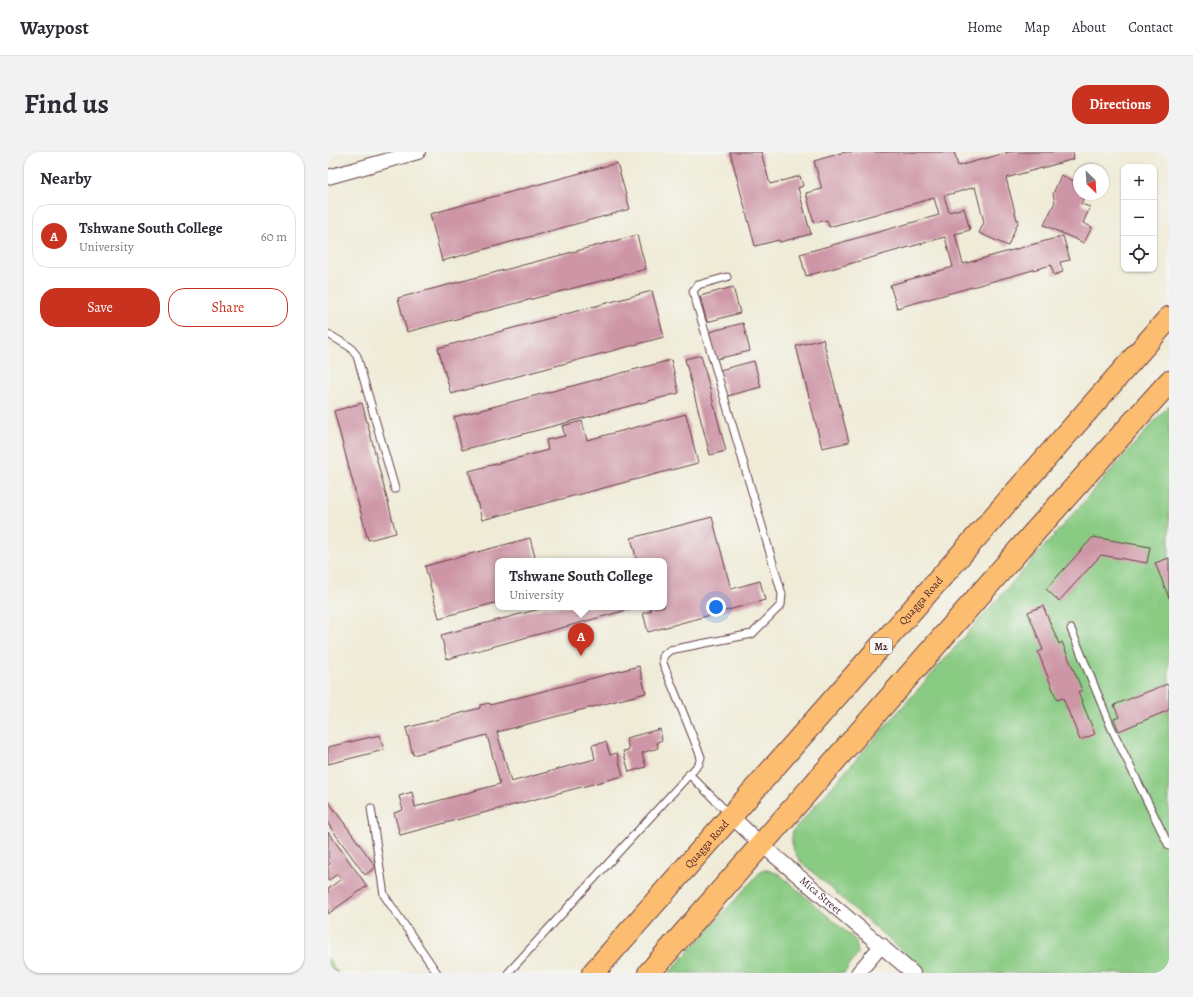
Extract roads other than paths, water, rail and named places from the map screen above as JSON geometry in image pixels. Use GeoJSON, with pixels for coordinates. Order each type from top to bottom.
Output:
{"type":"FeatureCollection","features":[{"type":"Feature","properties":{"kind":"main road","name":"Quagga Road"},"geometry":{"type":"LineString","coordinates":[[593,973],[1169,318]]}},
{"type":"Feature","properties":{"kind":"main road"},"geometry":{"type":"LineString","coordinates":[[649,973],[1047,518],[1169,382]]}},
{"type":"Feature","properties":{"kind":"street"},"geometry":{"type":"LineString","coordinates":[[328,177],[418,152]]}},
{"type":"Feature","properties":{"kind":"street","name":"Mica Street"},"geometry":{"type":"LineString","coordinates":[[731,816],[913,973]]}},
{"type":"Feature","properties":{"kind":"street"},"geometry":{"type":"LineString","coordinates":[[858,973],[882,945]]}},
{"type":"Feature","properties":{"kind":"lane"},"geometry":{"type":"LineString","coordinates":[[508,973],[699,764],[701,757],[663,662],[663,656],[670,650],[752,634],[781,605],[782,594],[693,291],[698,285],[726,278]]}},
{"type":"Feature","properties":{"kind":"lane"},"geometry":{"type":"LineString","coordinates":[[328,334],[350,347],[357,356],[395,489]]}},
{"type":"Feature","properties":{"kind":"lane"},"geometry":{"type":"LineString","coordinates":[[1071,629],[1111,727],[1169,846]]}},
{"type":"Feature","properties":{"kind":"lane"},"geometry":{"type":"LineString","coordinates":[[689,774],[731,816]]}},
{"type":"Feature","properties":{"kind":"lane"},"geometry":{"type":"LineString","coordinates":[[371,808],[384,895],[437,973]]}},
{"type":"Feature","properties":{"kind":"place","name":"Tshwane South College"},"geometry":{"type":"Point","coordinates":[581,656]}}]}
